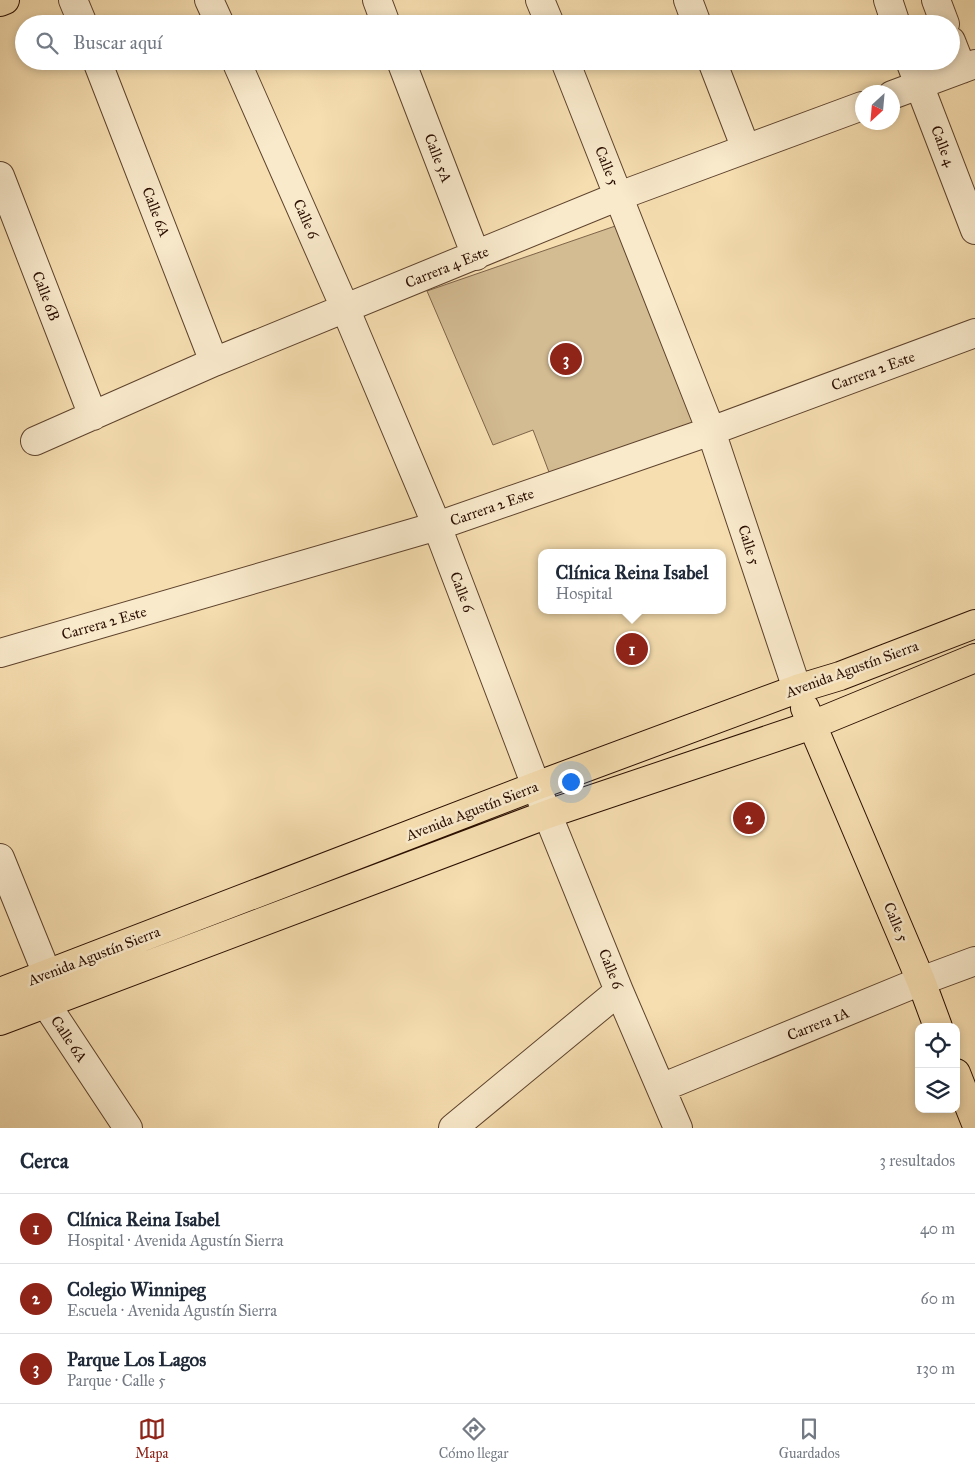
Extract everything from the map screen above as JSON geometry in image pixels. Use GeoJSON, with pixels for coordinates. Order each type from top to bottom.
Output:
{"type":"FeatureCollection","features":[{"type":"Feature","properties":{"kind":"main road"},"geometry":{"type":"LineString","coordinates":[[0,2],[5,0]]}},
{"type":"Feature","properties":{"kind":"main road","name":"Avenida Agustín Sierra"},"geometry":{"type":"LineString","coordinates":[[0,992],[536,786],[797,689],[840,676],[975,624]]}},
{"type":"Feature","properties":{"kind":"main road","name":"Avenida Agustín Sierra"},"geometry":{"type":"LineString","coordinates":[[0,1021],[548,814],[812,725],[975,658]]}},
{"type":"Feature","properties":{"kind":"main road","name":"Calle 5"},"geometry":{"type":"LineString","coordinates":[[797,689],[921,981],[937,1023]]}},
{"type":"Feature","properties":{"kind":"main road"},"geometry":{"type":"LineString","coordinates":[[960,1083],[975,1121]]}},
{"type":"Feature","properties":{"kind":"street"},"geometry":{"type":"LineString","coordinates":[[73,0],[79,15]]}},
{"type":"Feature","properties":{"kind":"street"},"geometry":{"type":"LineString","coordinates":[[209,0],[216,15]]}},
{"type":"Feature","properties":{"kind":"street"},"geometry":{"type":"LineString","coordinates":[[377,0],[383,15]]}},
{"type":"Feature","properties":{"kind":"street"},"geometry":{"type":"LineString","coordinates":[[540,0],[546,15]]}},
{"type":"Feature","properties":{"kind":"street"},"geometry":{"type":"LineString","coordinates":[[688,0],[694,15]]}},
{"type":"Feature","properties":{"kind":"street"},"geometry":{"type":"LineString","coordinates":[[888,0],[893,15]]}},
{"type":"Feature","properties":{"kind":"street"},"geometry":{"type":"LineString","coordinates":[[936,0],[942,15]]}},
{"type":"Feature","properties":{"kind":"street"},"geometry":{"type":"LineString","coordinates":[[960,54],[968,67]]}},
{"type":"Feature","properties":{"kind":"street","name":"Calle 6A"},"geometry":{"type":"LineString","coordinates":[[100,70],[214,362]]}},
{"type":"Feature","properties":{"kind":"street","name":"Calle 6"},"geometry":{"type":"LineString","coordinates":[[240,70],[345,308],[437,526],[536,786],[619,990],[678,1128]]}},
{"type":"Feature","properties":{"kind":"street","name":"Calle 5A"},"geometry":{"type":"LineString","coordinates":[[404,70],[476,256]]}},
{"type":"Feature","properties":{"kind":"street","name":"Calle 5"},"geometry":{"type":"LineString","coordinates":[[569,70],[711,431],[797,689]]}},
{"type":"Feature","properties":{"kind":"street"},"geometry":{"type":"LineString","coordinates":[[715,70],[746,149]]}},
{"type":"Feature","properties":{"kind":"street"},"geometry":{"type":"LineString","coordinates":[[900,87],[915,73],[942,70]]}},
{"type":"Feature","properties":{"kind":"street","name":"Calle 4"},"geometry":{"type":"LineString","coordinates":[[915,73],[975,230]]}},
{"type":"Feature","properties":{"kind":"street","name":"Carrera 4 Este"},"geometry":{"type":"LineString","coordinates":[[36,440],[214,362],[619,196],[855,109]]}},
{"type":"Feature","properties":{"kind":"street","name":"Calle 6B"},"geometry":{"type":"LineString","coordinates":[[0,176],[93,416]]}},
{"type":"Feature","properties":{"kind":"street","name":"Carrera 2 Este"},"geometry":{"type":"LineString","coordinates":[[0,653],[437,526],[711,431],[975,333]]}},
{"type":"Feature","properties":{"kind":"street","name":"Calle 6A"},"geometry":{"type":"LineString","coordinates":[[0,858],[47,974],[46,1004],[128,1128]]}},
{"type":"Feature","properties":{"kind":"street","name":"Carrera 1A"},"geometry":{"type":"LineString","coordinates":[[661,1088],[921,981],[975,961]]}},
{"type":"Feature","properties":{"kind":"street"},"geometry":{"type":"LineString","coordinates":[[453,1128],[619,990]]}},
{"type":"Feature","properties":{"kind":"shaded area"},"geometry":{"type":"Polygon","coordinates":[[[624,223],[703,428],[552,480],[533,430],[493,445],[427,291],[624,223]]]}},
{"type":"Feature","properties":{"kind":"place","name":"Parque Los Lagos"},"geometry":{"type":"Point","coordinates":[566,359]}},
{"type":"Feature","properties":{"kind":"place","name":"Clínica Reina Isabel"},"geometry":{"type":"Point","coordinates":[632,649]}},
{"type":"Feature","properties":{"kind":"place","name":"Colegio Winnipeg"},"geometry":{"type":"Point","coordinates":[749,818]}}]}
